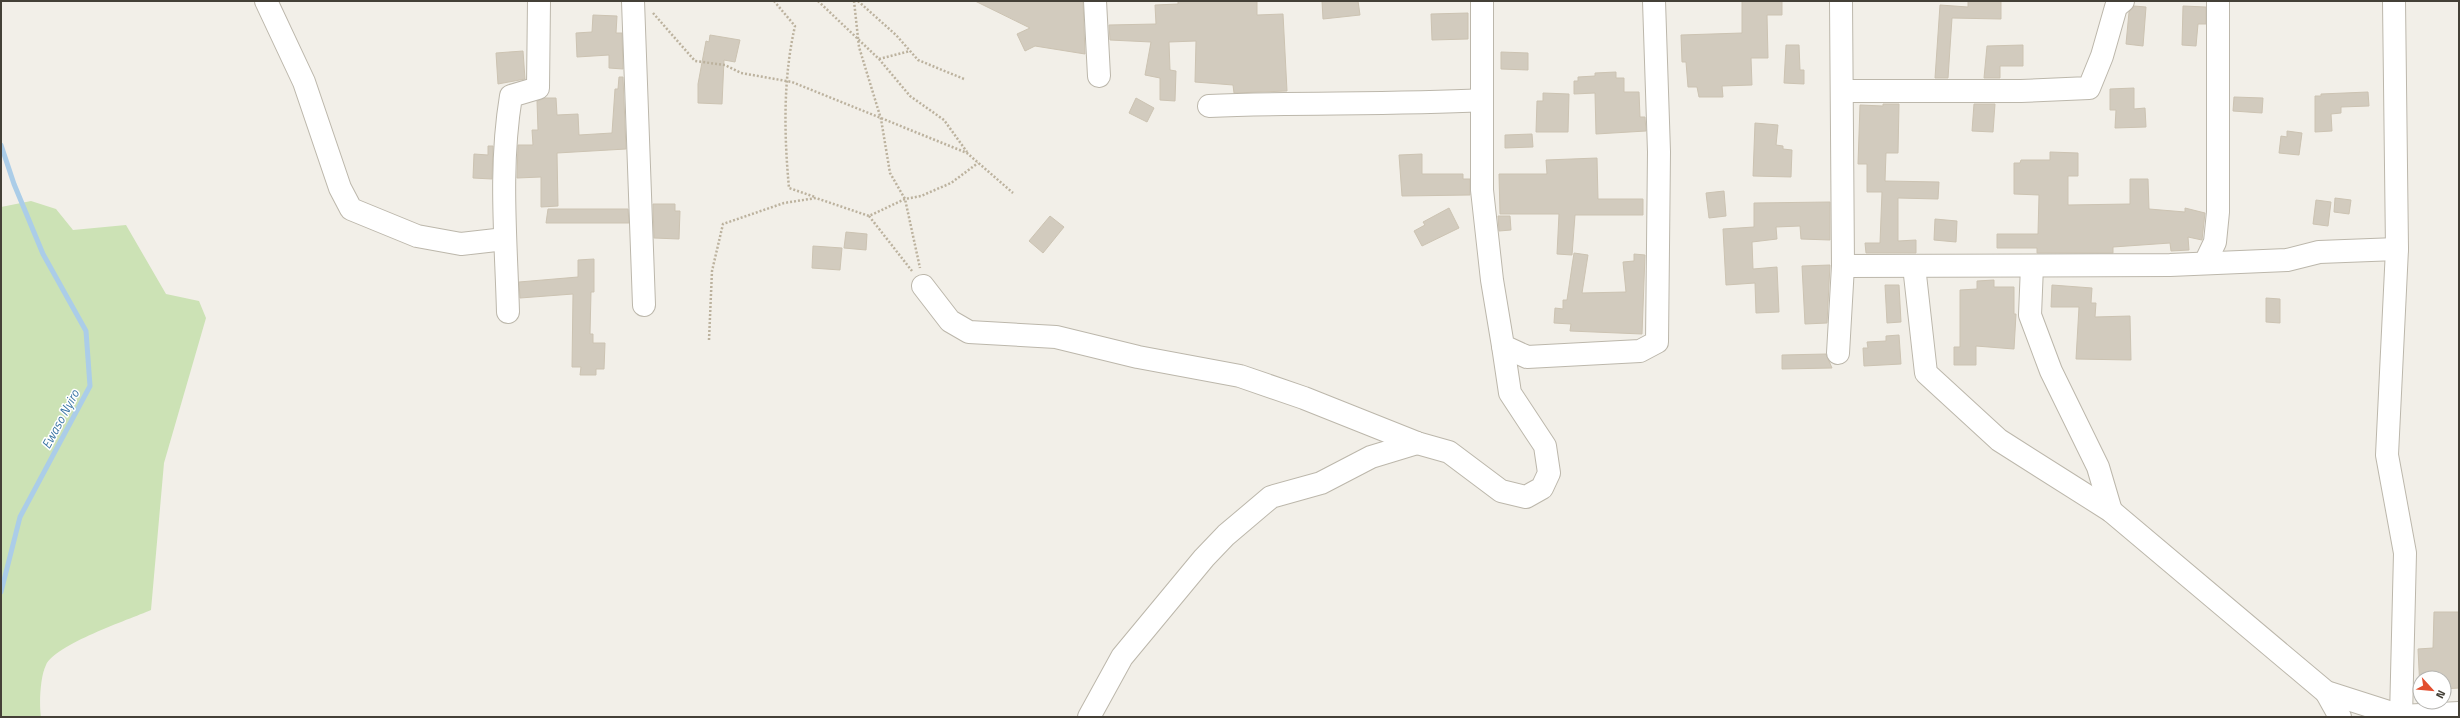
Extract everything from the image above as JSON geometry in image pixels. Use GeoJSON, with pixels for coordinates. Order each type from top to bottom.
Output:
{"type":"FeatureCollection","features":[{"type":"Feature","properties":{"kind":"street"},"geometry":{"type":"LineString","coordinates":[[266,1],[304,82],[340,188],[351,209],[417,236],[461,244],[505,239]]}},
{"type":"Feature","properties":{"kind":"street"},"geometry":{"type":"LineString","coordinates":[[508,312],[503,202],[504,136],[511,96],[538,88],[539,1]]}},
{"type":"Feature","properties":{"kind":"street"},"geometry":{"type":"LineString","coordinates":[[633,1],[644,306]]}},
{"type":"Feature","properties":{"kind":"street"},"geometry":{"type":"LineString","coordinates":[[1095,1],[1099,76]]}},
{"type":"Feature","properties":{"kind":"street"},"geometry":{"type":"LineString","coordinates":[[924,286],[950,321],[969,332],[1056,337],[1138,357],[1240,376],[1304,398],[1417,444],[1449,452],[1502,491],[1526,497],[1542,488],[1550,473],[1545,446],[1510,393],[1492,280],[1482,190],[1482,1]]}},
{"type":"Feature","properties":{"kind":"street"},"geometry":{"type":"LineString","coordinates":[[1503,346],[1527,357],[1640,352],[1657,342],[1659,152],[1654,1]]}},
{"type":"Feature","properties":{"kind":"street"},"geometry":{"type":"LineString","coordinates":[[1838,353],[1843,266],[1841,1]]}},
{"type":"Feature","properties":{"kind":"street"},"geometry":{"type":"LineString","coordinates":[[1842,92],[2021,92],[2089,88],[2102,56],[2116,7],[2123,1]]}},
{"type":"Feature","properties":{"kind":"street"},"geometry":{"type":"LineString","coordinates":[[2205,263],[2215,242],[2218,212],[2218,1]]}},
{"type":"Feature","properties":{"kind":"street"},"geometry":{"type":"LineString","coordinates":[[2394,1],[2397,249],[2387,455],[2404,553],[2400,717]]}},
{"type":"Feature","properties":{"kind":"street"},"geometry":{"type":"LineString","coordinates":[[1209,106],[1283,102],[1424,103],[1482,100]]}},
{"type":"Feature","properties":{"kind":"street"},"geometry":{"type":"LineString","coordinates":[[1843,266],[2032,266],[2205,263],[2287,260],[2319,252],[2397,249]]}},
{"type":"Feature","properties":{"kind":"street"},"geometry":{"type":"LineString","coordinates":[[1914,266],[1926,373],[2000,440],[2111,511],[2326,692],[2340,717]]}},
{"type":"Feature","properties":{"kind":"street"},"geometry":{"type":"LineString","coordinates":[[2032,266],[2030,315],[2051,371],[2098,467],[2111,511]]}},
{"type":"Feature","properties":{"kind":"street"},"geometry":{"type":"LineString","coordinates":[[1089,717],[1122,657],[1204,558],[1226,535],[1272,497],[1321,483],[1370,457],[1417,444]]}},
{"type":"Feature","properties":{"kind":"street"},"geometry":{"type":"LineString","coordinates":[[2326,692],[2400,717],[2459,713]]}},
{"type":"Feature","properties":{"kind":"path"},"geometry":{"type":"LineString","coordinates":[[774,1],[795,26],[789,53],[787,81],[786,155],[789,188],[869,216],[924,286]]}},
{"type":"Feature","properties":{"kind":"path"},"geometry":{"type":"LineString","coordinates":[[818,1],[879,59],[910,96],[944,120],[967,152],[1013,193]]}},
{"type":"Feature","properties":{"kind":"path"},"geometry":{"type":"LineString","coordinates":[[854,1],[859,41],[880,119],[890,173],[905,199],[924,286]]}},
{"type":"Feature","properties":{"kind":"path"},"geometry":{"type":"LineString","coordinates":[[858,1],[896,35],[918,60],[964,79]]}},
{"type":"Feature","properties":{"kind":"path"},"geometry":{"type":"LineString","coordinates":[[652,12],[695,61],[725,65],[740,73],[787,81],[880,119],[967,152]]}},
{"type":"Feature","properties":{"kind":"path"},"geometry":{"type":"LineString","coordinates":[[879,59],[910,51]]}},
{"type":"Feature","properties":{"kind":"path"},"geometry":{"type":"LineString","coordinates":[[869,216],[905,199],[920,196],[951,183],[978,163]]}},
{"type":"Feature","properties":{"kind":"path"},"geometry":{"type":"LineString","coordinates":[[709,340],[712,271],[722,224],[784,203],[816,198]]}},
{"type":"Feature","properties":{"kind":"green space"},"geometry":{"type":"Polygon","coordinates":[[[31,201],[56,209],[73,230],[126,225],[166,294],[199,301],[206,318],[164,463],[151,610],[94,633],[63,649],[52,657],[46,665],[42,676],[40,698],[41,717],[1,717],[1,207],[31,201]]]}},
{"type":"Feature","properties":{"kind":"building"},"geometry":{"type":"Polygon","coordinates":[[[975,1],[1083,1],[1085,54],[1035,46],[1025,51],[1017,34],[1030,28],[975,1]]]}},
{"type":"Feature","properties":{"kind":"building"},"geometry":{"type":"Polygon","coordinates":[[[1178,1],[1257,1],[1257,15],[1283,14],[1287,91],[1234,93],[1233,85],[1195,82],[1196,41],[1169,42],[1170,70],[1176,71],[1175,101],[1160,100],[1160,78],[1145,75],[1151,42],[1110,40],[1109,25],[1156,24],[1155,5],[1178,4],[1178,1]]]}},
{"type":"Feature","properties":{"kind":"building"},"geometry":{"type":"Polygon","coordinates":[[[1322,1],[1358,1],[1360,15],[1323,19],[1322,1]]]}},
{"type":"Feature","properties":{"kind":"building"},"geometry":{"type":"Polygon","coordinates":[[[1742,1],[1782,1],[1782,15],[1767,15],[1768,58],[1751,58],[1752,85],[1722,86],[1723,97],[1699,97],[1697,87],[1688,87],[1686,62],[1682,62],[1681,35],[1742,33],[1742,1]]]}},
{"type":"Feature","properties":{"kind":"building"},"geometry":{"type":"Polygon","coordinates":[[[1968,1],[2001,1],[2001,19],[1952,18],[1948,78],[1935,78],[1940,5],[1968,7],[1968,1]]]}},
{"type":"Feature","properties":{"kind":"building"},"geometry":{"type":"Polygon","coordinates":[[[2134,6],[2146,7],[2143,46],[2126,44],[2129,12],[2134,6]]]}},
{"type":"Feature","properties":{"kind":"building"},"geometry":{"type":"Polygon","coordinates":[[[2183,6],[2206,7],[2206,24],[2198,24],[2196,46],[2182,45],[2183,6]]]}},
{"type":"Feature","properties":{"kind":"building"},"geometry":{"type":"Polygon","coordinates":[[[1468,13],[1468,39],[1432,40],[1431,14],[1468,13]]]}},
{"type":"Feature","properties":{"kind":"building"},"geometry":{"type":"Polygon","coordinates":[[[593,15],[617,16],[616,33],[622,33],[623,69],[609,68],[609,55],[577,57],[576,33],[592,32],[593,15]]]}},
{"type":"Feature","properties":{"kind":"building"},"geometry":{"type":"Polygon","coordinates":[[[710,35],[740,40],[735,62],[724,60],[722,104],[698,103],[698,84],[706,41],[709,42],[710,35]]]}},
{"type":"Feature","properties":{"kind":"building"},"geometry":{"type":"Polygon","coordinates":[[[1786,45],[1799,45],[1800,70],[1804,70],[1804,84],[1784,83],[1786,45]]]}},
{"type":"Feature","properties":{"kind":"building"},"geometry":{"type":"Polygon","coordinates":[[[2023,45],[2023,66],[2000,66],[2000,78],[1984,78],[1987,46],[2023,45]]]}},
{"type":"Feature","properties":{"kind":"building"},"geometry":{"type":"Polygon","coordinates":[[[523,51],[525,79],[498,84],[496,53],[523,51]]]}},
{"type":"Feature","properties":{"kind":"building"},"geometry":{"type":"Polygon","coordinates":[[[1501,52],[1528,53],[1528,70],[1501,69],[1501,52]]]}},
{"type":"Feature","properties":{"kind":"building"},"geometry":{"type":"Polygon","coordinates":[[[1616,72],[1616,78],[1624,78],[1624,92],[1639,92],[1640,117],[1645,117],[1646,131],[1596,134],[1595,93],[1574,94],[1574,81],[1578,81],[1578,77],[1595,76],[1595,73],[1616,72]]]}},
{"type":"Feature","properties":{"kind":"building"},"geometry":{"type":"Polygon","coordinates":[[[619,77],[623,77],[626,149],[557,153],[558,206],[541,207],[541,177],[517,178],[518,145],[533,145],[532,130],[538,130],[537,101],[545,98],[556,98],[557,115],[578,114],[579,135],[612,133],[615,89],[618,89],[619,77]]]}},
{"type":"Feature","properties":{"kind":"building"},"geometry":{"type":"Polygon","coordinates":[[[2134,88],[2134,109],[2145,108],[2146,127],[2115,128],[2116,110],[2110,110],[2110,89],[2134,88]]]}},
{"type":"Feature","properties":{"kind":"building"},"geometry":{"type":"Polygon","coordinates":[[[2368,92],[2369,106],[2341,107],[2341,113],[2331,114],[2332,131],[2315,132],[2315,96],[2321,96],[2321,94],[2368,92]]]}},
{"type":"Feature","properties":{"kind":"building"},"geometry":{"type":"Polygon","coordinates":[[[1543,93],[1569,94],[1568,132],[1536,132],[1537,101],[1543,101],[1543,93]]]}},
{"type":"Feature","properties":{"kind":"building"},"geometry":{"type":"Polygon","coordinates":[[[2234,97],[2263,98],[2262,113],[2233,111],[2234,97]]]}},
{"type":"Feature","properties":{"kind":"building"},"geometry":{"type":"Polygon","coordinates":[[[1136,98],[1154,108],[1147,122],[1129,113],[1136,98]]]}},
{"type":"Feature","properties":{"kind":"building"},"geometry":{"type":"Polygon","coordinates":[[[1883,104],[1899,104],[1898,153],[1886,153],[1885,181],[1939,182],[1938,199],[1898,198],[1898,241],[1916,240],[1916,253],[1866,253],[1865,243],[1880,243],[1882,192],[1867,192],[1867,164],[1858,164],[1860,105],[1883,106],[1883,104]]]}},
{"type":"Feature","properties":{"kind":"building"},"geometry":{"type":"Polygon","coordinates":[[[1974,104],[1995,104],[1993,132],[1972,131],[1974,104]]]}},
{"type":"Feature","properties":{"kind":"building"},"geometry":{"type":"Polygon","coordinates":[[[1755,123],[1778,125],[1776,145],[1783,146],[1783,149],[1792,150],[1791,177],[1753,176],[1755,123]]]}},
{"type":"Feature","properties":{"kind":"building"},"geometry":{"type":"Polygon","coordinates":[[[2287,131],[2302,133],[2299,155],[2279,153],[2281,136],[2287,137],[2287,131]]]}},
{"type":"Feature","properties":{"kind":"building"},"geometry":{"type":"Polygon","coordinates":[[[1532,134],[1533,147],[1505,148],[1505,135],[1532,134]]]}},
{"type":"Feature","properties":{"kind":"building"},"geometry":{"type":"Polygon","coordinates":[[[488,146],[493,146],[492,179],[473,178],[474,154],[488,155],[488,146]]]}},
{"type":"Feature","properties":{"kind":"building"},"geometry":{"type":"Polygon","coordinates":[[[2050,152],[2078,153],[2078,176],[2068,176],[2068,205],[2130,204],[2130,179],[2148,179],[2149,209],[2185,212],[2185,208],[2205,213],[2202,240],[2188,237],[2189,250],[2171,251],[2170,243],[2113,247],[2113,253],[2037,253],[2037,248],[1997,248],[1997,234],[2038,234],[2039,195],[2014,194],[2014,163],[2020,163],[2021,160],[2050,160],[2050,152]]]}},
{"type":"Feature","properties":{"kind":"building"},"geometry":{"type":"Polygon","coordinates":[[[1422,154],[1422,174],[1463,174],[1463,179],[1470,179],[1470,195],[1402,196],[1399,155],[1422,154]]]}},
{"type":"Feature","properties":{"kind":"building"},"geometry":{"type":"Polygon","coordinates":[[[1597,158],[1598,199],[1643,199],[1643,215],[1575,215],[1572,255],[1557,254],[1559,214],[1500,214],[1499,174],[1547,174],[1546,160],[1597,158]]]}},
{"type":"Feature","properties":{"kind":"building"},"geometry":{"type":"Polygon","coordinates":[[[1724,191],[1726,216],[1709,218],[1706,193],[1724,191]]]}},
{"type":"Feature","properties":{"kind":"building"},"geometry":{"type":"Polygon","coordinates":[[[2335,198],[2351,200],[2349,214],[2334,212],[2335,198]]]}},
{"type":"Feature","properties":{"kind":"building"},"geometry":{"type":"Polygon","coordinates":[[[2316,200],[2331,202],[2328,226],[2313,224],[2316,200]]]}},
{"type":"Feature","properties":{"kind":"building"},"geometry":{"type":"Polygon","coordinates":[[[1830,202],[1830,240],[1801,239],[1800,226],[1776,227],[1777,239],[1752,242],[1753,269],[1777,267],[1779,312],[1756,313],[1755,283],[1726,285],[1723,229],[1754,227],[1754,203],[1830,202]]]}},
{"type":"Feature","properties":{"kind":"building"},"geometry":{"type":"Polygon","coordinates":[[[653,204],[675,204],[675,211],[680,211],[679,239],[654,238],[653,204]]]}},
{"type":"Feature","properties":{"kind":"building"},"geometry":{"type":"Polygon","coordinates":[[[1449,208],[1459,228],[1422,246],[1414,231],[1425,225],[1423,222],[1449,208]]]}},
{"type":"Feature","properties":{"kind":"building"},"geometry":{"type":"Polygon","coordinates":[[[548,209],[628,209],[629,223],[546,223],[548,209]]]}},
{"type":"Feature","properties":{"kind":"building"},"geometry":{"type":"Polygon","coordinates":[[[1050,216],[1064,227],[1043,253],[1029,241],[1050,216]]]}},
{"type":"Feature","properties":{"kind":"building"},"geometry":{"type":"Polygon","coordinates":[[[1498,216],[1510,216],[1511,230],[1499,231],[1498,216]]]}},
{"type":"Feature","properties":{"kind":"building"},"geometry":{"type":"Polygon","coordinates":[[[1935,219],[1957,221],[1956,242],[1934,240],[1935,219]]]}},
{"type":"Feature","properties":{"kind":"building"},"geometry":{"type":"Polygon","coordinates":[[[846,232],[867,234],[866,250],[844,248],[846,232]]]}},
{"type":"Feature","properties":{"kind":"building"},"geometry":{"type":"Polygon","coordinates":[[[813,246],[842,248],[840,270],[812,268],[813,246]]]}},
{"type":"Feature","properties":{"kind":"building"},"geometry":{"type":"Polygon","coordinates":[[[1574,253],[1588,255],[1582,293],[1626,292],[1623,262],[1634,261],[1634,254],[1645,255],[1642,334],[1570,331],[1571,324],[1554,323],[1555,308],[1563,309],[1563,300],[1567,300],[1574,253]]]}},
{"type":"Feature","properties":{"kind":"building"},"geometry":{"type":"Polygon","coordinates":[[[594,259],[594,292],[591,292],[590,334],[593,334],[593,343],[605,343],[604,369],[596,369],[596,375],[580,375],[581,367],[572,367],[573,294],[520,298],[519,282],[578,277],[578,260],[594,259]]]}},
{"type":"Feature","properties":{"kind":"building"},"geometry":{"type":"Polygon","coordinates":[[[1830,265],[1827,323],[1805,324],[1802,266],[1830,265]]]}},
{"type":"Feature","properties":{"kind":"building"},"geometry":{"type":"Polygon","coordinates":[[[1994,280],[1994,287],[2014,287],[2014,314],[2016,314],[2014,349],[1976,346],[1976,365],[1954,365],[1954,347],[1960,347],[1960,290],[1977,289],[1977,281],[1994,280]]]}},
{"type":"Feature","properties":{"kind":"building"},"geometry":{"type":"Polygon","coordinates":[[[1885,285],[1899,285],[1901,322],[1887,323],[1885,285]]]}},
{"type":"Feature","properties":{"kind":"building"},"geometry":{"type":"Polygon","coordinates":[[[2052,285],[2092,288],[2091,303],[2096,303],[2095,317],[2130,316],[2131,360],[2076,359],[2079,307],[2051,307],[2052,285]]]}},
{"type":"Feature","properties":{"kind":"building"},"geometry":{"type":"Polygon","coordinates":[[[2266,298],[2280,299],[2280,323],[2266,322],[2266,298]]]}},
{"type":"Feature","properties":{"kind":"building"},"geometry":{"type":"Polygon","coordinates":[[[1899,335],[1901,364],[1864,366],[1863,348],[1868,348],[1867,342],[1886,341],[1886,336],[1899,335]]]}},
{"type":"Feature","properties":{"kind":"building"},"geometry":{"type":"Polygon","coordinates":[[[1826,354],[1832,368],[1782,369],[1782,355],[1826,354]]]}},
{"type":"Feature","properties":{"kind":"building"},"geometry":{"type":"Polygon","coordinates":[[[2434,612],[2459,612],[2459,688],[2452,688],[2452,670],[2419,670],[2418,649],[2433,648],[2434,612]]]}},
{"type":"Feature","properties":{"kind":"waterway","name":"Ewaso Nyiro"},"geometry":{"type":"LineString","coordinates":[[1,145],[14,184],[43,254],[86,331],[90,386],[20,517],[1,592]]}}]}
